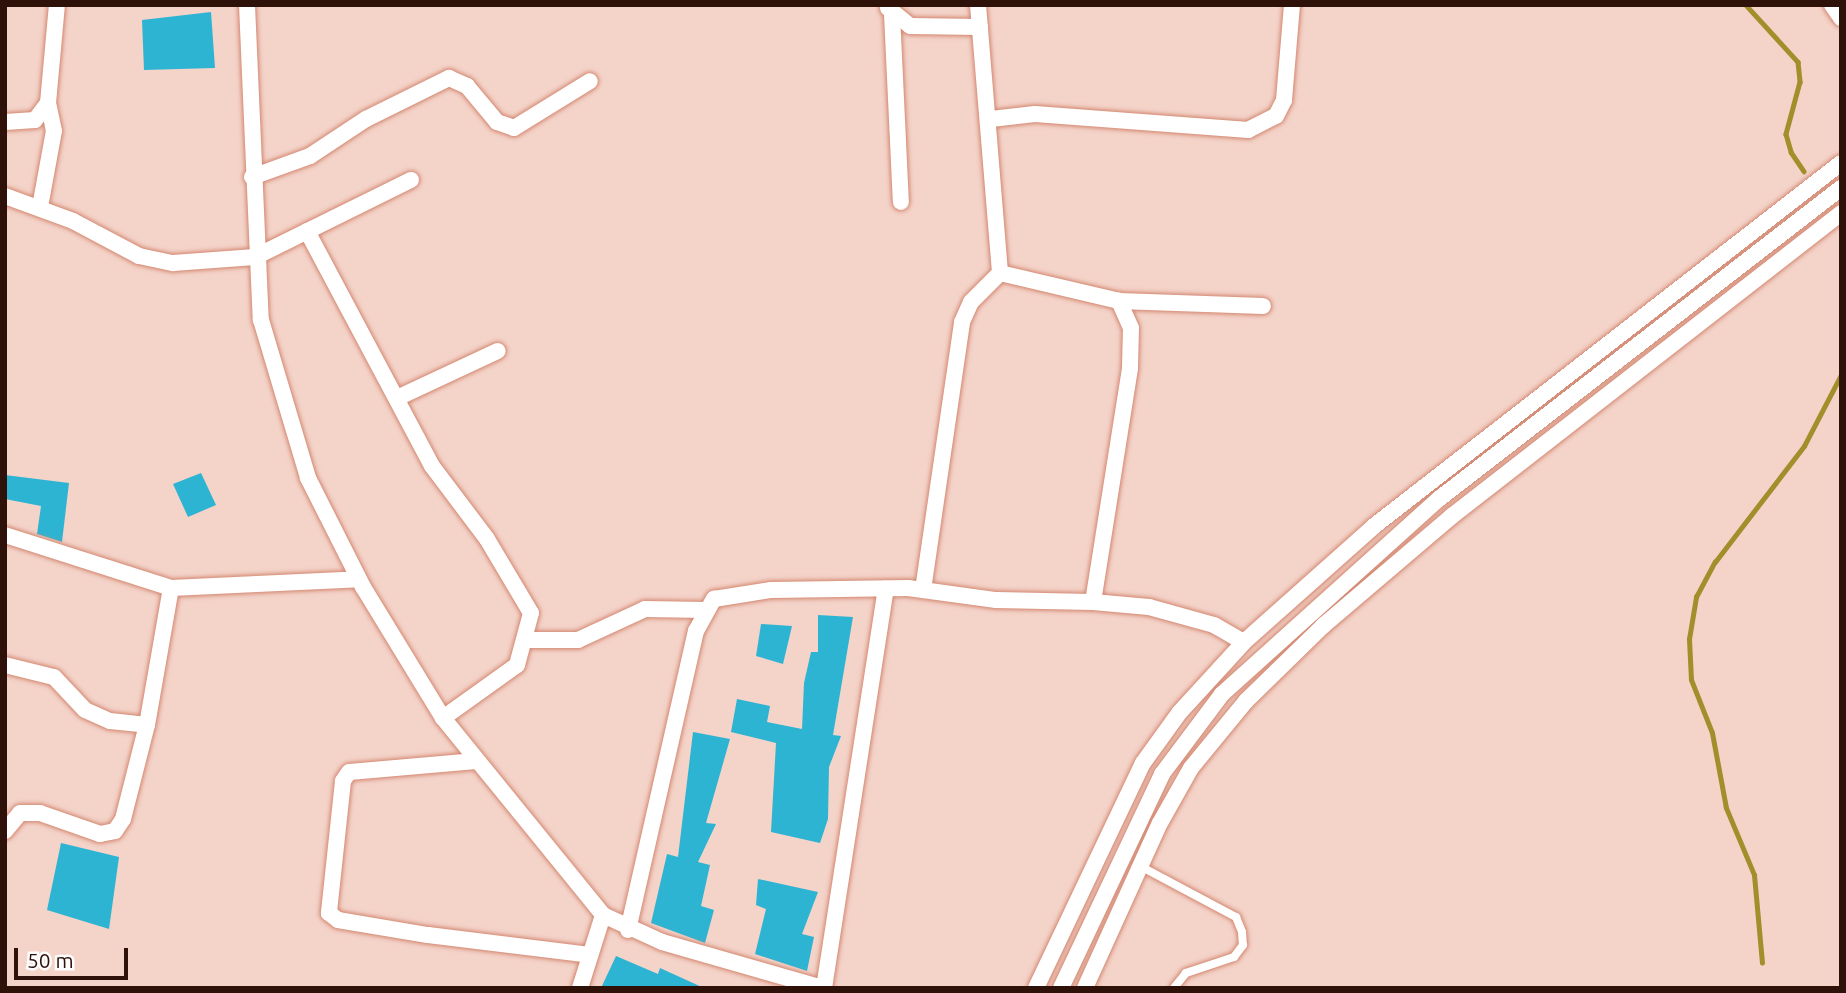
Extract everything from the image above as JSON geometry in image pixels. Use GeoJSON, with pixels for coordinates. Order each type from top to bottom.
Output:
{"type":"FeatureCollection","features":[{"type":"Feature","properties":{"kind":"street"},"geometry":{"type":"LineString","coordinates":[[40,207],[54,131],[48,103],[57,5]]}},
{"type":"Feature","properties":{"kind":"street"},"geometry":{"type":"LineString","coordinates":[[247,5],[255,257],[261,320],[277,384],[309,478],[359,579],[443,718],[603,915],[628,930],[823,988],[886,589]]}},
{"type":"Feature","properties":{"kind":"street"},"geometry":{"type":"LineString","coordinates":[[923,590],[962,322],[971,302],[1000,273],[991,120],[978,5]]}},
{"type":"Feature","properties":{"kind":"street"},"geometry":{"type":"LineString","coordinates":[[991,120],[1035,114],[1248,130],[1276,117],[1284,100],[1292,5]]}},
{"type":"Feature","properties":{"kind":"street"},"geometry":{"type":"LineString","coordinates":[[1832,5],[1841,18]]}},
{"type":"Feature","properties":{"kind":"street"},"geometry":{"type":"LineString","coordinates":[[889,9],[910,26],[980,27]]}},
{"type":"Feature","properties":{"kind":"street"},"geometry":{"type":"LineString","coordinates":[[889,9],[901,202]]}},
{"type":"Feature","properties":{"kind":"street"},"geometry":{"type":"LineString","coordinates":[[252,177],[310,156],[366,119],[449,78],[467,86],[497,122],[514,128],[590,81]]}},
{"type":"Feature","properties":{"kind":"street"},"geometry":{"type":"LineString","coordinates":[[5,122],[35,120],[48,103]]}},
{"type":"Feature","properties":{"kind":"street"},"geometry":{"type":"LineString","coordinates":[[1036,988],[1143,763],[1179,713],[1244,642],[1374,526],[1841,163]]}},
{"type":"Feature","properties":{"kind":"street"},"geometry":{"type":"LineString","coordinates":[[5,195],[40,207],[139,256],[173,264],[255,257],[411,180]]}},
{"type":"Feature","properties":{"kind":"street"},"geometry":{"type":"LineString","coordinates":[[1061,988],[1162,775],[1222,694],[1440,498],[1841,188]]}},
{"type":"Feature","properties":{"kind":"street"},"geometry":{"type":"LineString","coordinates":[[1084,988],[1140,866],[1191,768],[1246,701],[1324,625],[1452,516],[1841,213]]}},
{"type":"Feature","properties":{"kind":"street"},"geometry":{"type":"LineString","coordinates":[[307,231],[432,466],[515,582],[531,613],[527,640],[517,664],[502,679],[443,718]]}},
{"type":"Feature","properties":{"kind":"street"},"geometry":{"type":"LineString","coordinates":[[1000,273],[1119,301],[1263,306]]}},
{"type":"Feature","properties":{"kind":"street"},"geometry":{"type":"LineString","coordinates":[[1093,602],[1130,368],[1130,328],[1119,301]]}},
{"type":"Feature","properties":{"kind":"street"},"geometry":{"type":"LineString","coordinates":[[397,398],[498,351]]}},
{"type":"Feature","properties":{"kind":"street"},"geometry":{"type":"LineString","coordinates":[[5,535],[171,587],[359,579]]}},
{"type":"Feature","properties":{"kind":"street"},"geometry":{"type":"LineString","coordinates":[[5,831],[13,811],[40,813],[100,834],[115,831],[123,819],[147,725],[171,587]]}},
{"type":"Feature","properties":{"kind":"street"},"geometry":{"type":"LineString","coordinates":[[628,930],[696,631],[714,599],[733,593],[886,589],[923,590],[996,600],[1093,602],[1149,607],[1214,625],[1244,642]]}},
{"type":"Feature","properties":{"kind":"street"},"geometry":{"type":"LineString","coordinates":[[527,640],[578,640],[645,609],[706,610]]}},
{"type":"Feature","properties":{"kind":"street"},"geometry":{"type":"LineString","coordinates":[[5,665],[54,677],[85,710],[110,721],[147,725]]}},
{"type":"Feature","properties":{"kind":"street"},"geometry":{"type":"LineString","coordinates":[[476,761],[349,772],[343,781],[329,913],[338,920],[428,935],[590,955]]}},
{"type":"Feature","properties":{"kind":"street"},"geometry":{"type":"LineString","coordinates":[[580,988],[603,915]]}},
{"type":"Feature","properties":{"kind":"lane"},"geometry":{"type":"LineString","coordinates":[[1140,866],[1236,917],[1242,932],[1243,944],[1234,957],[1186,973],[1174,988]]}},
{"type":"Feature","properties":{"kind":"building"},"geometry":{"type":"Polygon","coordinates":[[[211,12],[215,68],[144,70],[142,20],[211,12]]]}},
{"type":"Feature","properties":{"kind":"building"},"geometry":{"type":"Polygon","coordinates":[[[201,473],[216,505],[188,517],[173,484],[201,473]]]}},
{"type":"Feature","properties":{"kind":"building"},"geometry":{"type":"Polygon","coordinates":[[[5,475],[69,483],[62,542],[37,534],[41,506],[5,499],[5,475]]]}},
{"type":"Feature","properties":{"kind":"building"},"geometry":{"type":"Polygon","coordinates":[[[818,615],[853,617],[833,735],[841,736],[829,767],[828,819],[820,843],[771,832],[776,743],[731,732],[737,699],[770,706],[767,722],[802,729],[804,683],[811,652],[818,652],[818,615]]]}},
{"type":"Feature","properties":{"kind":"building"},"geometry":{"type":"Polygon","coordinates":[[[761,624],[792,626],[783,664],[756,656],[761,624]]]}},
{"type":"Feature","properties":{"kind":"building"},"geometry":{"type":"Polygon","coordinates":[[[693,732],[730,739],[706,823],[716,824],[698,862],[710,865],[701,906],[714,910],[705,943],[651,923],[667,854],[678,857],[693,732]]]}},
{"type":"Feature","properties":{"kind":"building"},"geometry":{"type":"Polygon","coordinates":[[[61,843],[119,857],[109,929],[47,910],[61,843]]]}},
{"type":"Feature","properties":{"kind":"building"},"geometry":{"type":"Polygon","coordinates":[[[758,879],[818,892],[802,934],[814,937],[807,971],[755,954],[766,909],[756,905],[758,879]]]}},
{"type":"Feature","properties":{"kind":"building"},"geometry":{"type":"Polygon","coordinates":[[[616,956],[658,974],[660,968],[704,988],[601,988],[616,956]]]}},
{"type":"Feature","properties":{"kind":"waterway"},"geometry":{"type":"LineString","coordinates":[[1746,5],[1798,62],[1800,82],[1786,134],[1791,152],[1804,171]]}},
{"type":"Feature","properties":{"kind":"waterway"},"geometry":{"type":"LineString","coordinates":[[1762,963],[1754,875],[1726,808],[1712,733],[1691,680],[1689,639],[1696,597],[1715,562],[1804,446],[1841,375]]}}]}
